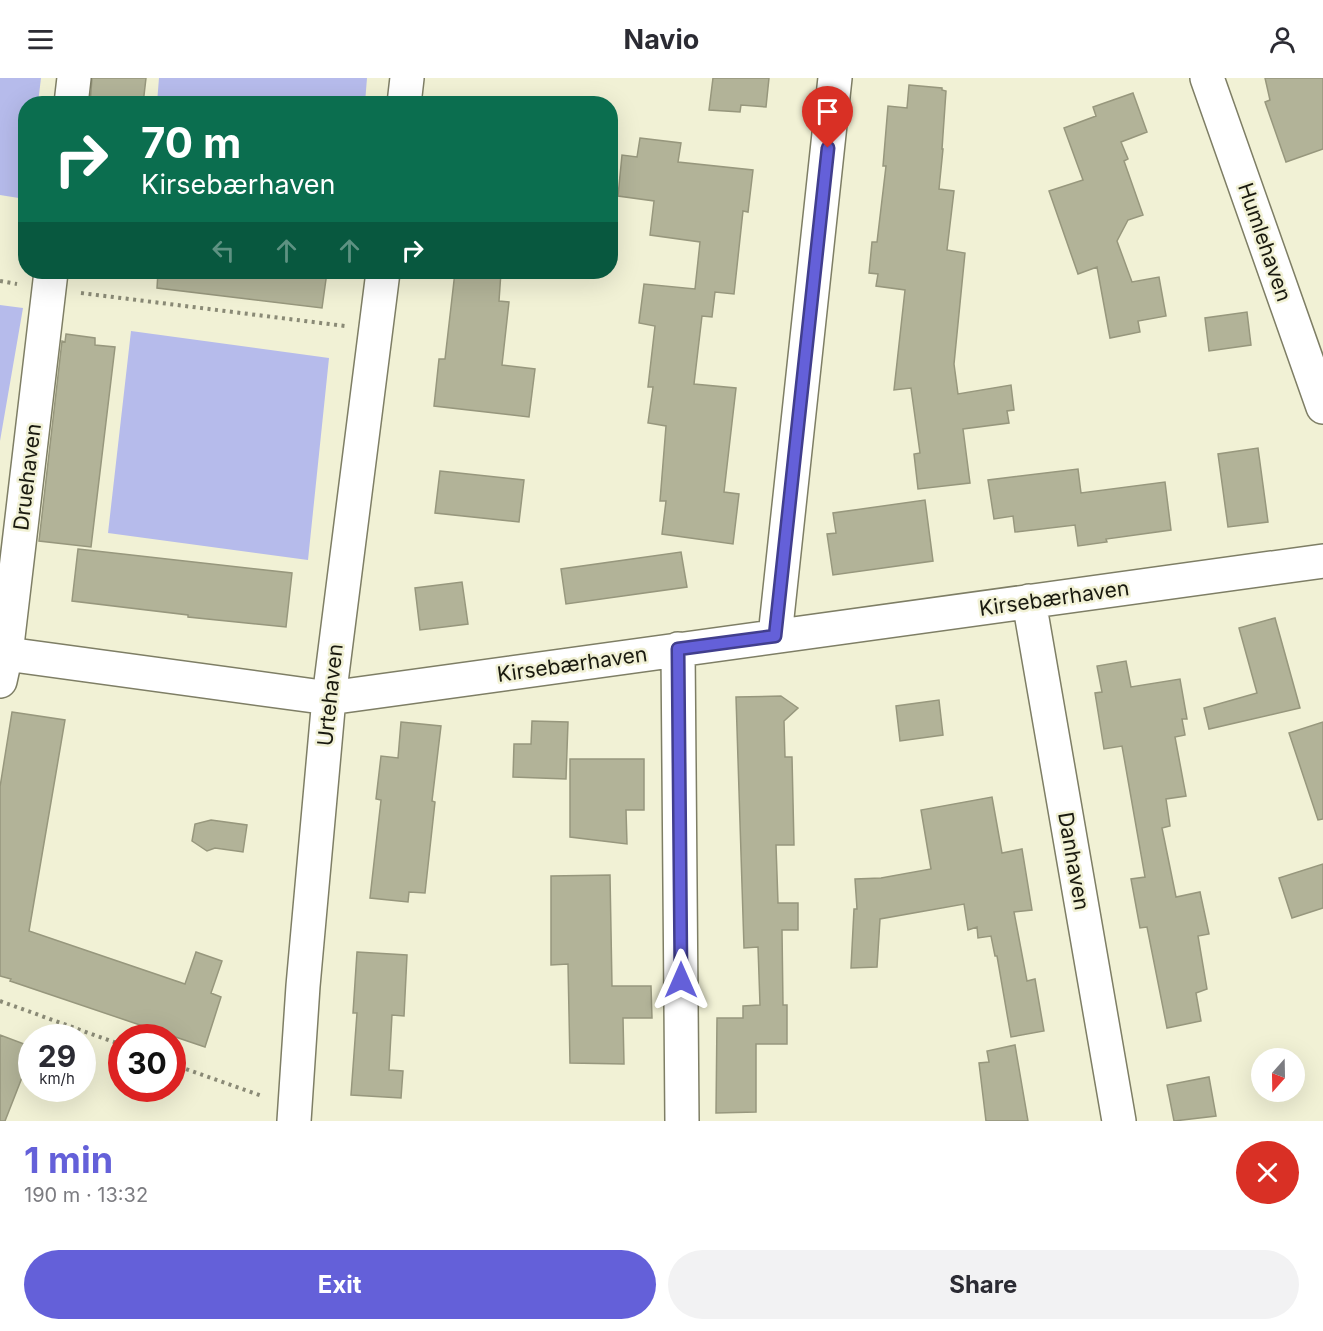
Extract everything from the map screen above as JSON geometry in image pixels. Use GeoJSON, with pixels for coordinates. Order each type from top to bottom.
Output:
{"type":"FeatureCollection","features":[{"type":"Feature","properties":{"kind":"street"},"geometry":{"type":"LineString","coordinates":[[72,96],[74,78]]}},
{"type":"Feature","properties":{"kind":"street"},"geometry":{"type":"LineString","coordinates":[[405,96],[407,78]]}},
{"type":"Feature","properties":{"kind":"street"},"geometry":{"type":"LineString","coordinates":[[775,636],[835,78]]}},
{"type":"Feature","properties":{"kind":"street","name":"Humlehaven"},"geometry":{"type":"LineString","coordinates":[[1207,78],[1323,407]]}},
{"type":"Feature","properties":{"kind":"street","name":"Urtehaven"},"geometry":{"type":"LineString","coordinates":[[294,1114],[329,698],[382,279]]}},
{"type":"Feature","properties":{"kind":"street","name":"Druehaven"},"geometry":{"type":"LineString","coordinates":[[2,663],[50,280]]}},
{"type":"Feature","properties":{"kind":"street","name":"Kirsebærhaven"},"geometry":{"type":"LineString","coordinates":[[2,663],[329,698],[1323,561]]}},
{"type":"Feature","properties":{"kind":"street","name":"Danhaven"},"geometry":{"type":"LineString","coordinates":[[1029,601],[1119,1121]]}},
{"type":"Feature","properties":{"kind":"street"},"geometry":{"type":"LineString","coordinates":[[678,649],[682,1121]]}},
{"type":"Feature","properties":{"kind":"path"},"geometry":{"type":"LineString","coordinates":[[0,281],[50,280],[375,330]]}},
{"type":"Feature","properties":{"kind":"path"},"geometry":{"type":"LineString","coordinates":[[0,1002],[108,1040]]}},
{"type":"Feature","properties":{"kind":"path"},"geometry":{"type":"LineString","coordinates":[[186,1070],[294,1114]]}},
{"type":"Feature","properties":{"kind":"shaded area"},"geometry":{"type":"Polygon","coordinates":[[[0,78],[41,78],[39,96],[18,96],[18,198],[0,195],[0,78]]]}},
{"type":"Feature","properties":{"kind":"shaded area"},"geometry":{"type":"Polygon","coordinates":[[[159,78],[367,78],[366,96],[158,96],[159,78]]]}},
{"type":"Feature","properties":{"kind":"shaded area"},"geometry":{"type":"Polygon","coordinates":[[[0,305],[23,308],[0,441],[0,305]]]}},
{"type":"Feature","properties":{"kind":"shaded area"},"geometry":{"type":"Polygon","coordinates":[[[131,331],[329,358],[308,560],[108,533],[131,331]]]}},
{"type":"Feature","properties":{"kind":"building"},"geometry":{"type":"Polygon","coordinates":[[[92,78],[146,78],[144,96],[91,96],[92,78]]]}},
{"type":"Feature","properties":{"kind":"building"},"geometry":{"type":"Polygon","coordinates":[[[713,78],[769,78],[766,107],[741,105],[740,112],[709,110],[713,78]]]}},
{"type":"Feature","properties":{"kind":"building"},"geometry":{"type":"Polygon","coordinates":[[[1265,78],[1323,78],[1323,149],[1286,162],[1265,102],[1270,100],[1265,78]]]}},
{"type":"Feature","properties":{"kind":"building"},"geometry":{"type":"Polygon","coordinates":[[[909,85],[942,88],[946,91],[939,189],[954,191],[947,250],[965,253],[954,364],[958,394],[1011,385],[1014,410],[1007,411],[1009,423],[963,429],[970,483],[918,489],[914,454],[920,453],[911,388],[894,390],[905,290],[876,286],[878,274],[869,273],[872,242],[877,242],[886,166],[883,166],[888,106],[907,108],[909,85]]]}},
{"type":"Feature","properties":{"kind":"building"},"geometry":{"type":"Polygon","coordinates":[[[1133,93],[1147,132],[1121,142],[1128,159],[1124,161],[1143,215],[1128,220],[1117,241],[1132,282],[1159,277],[1166,316],[1138,321],[1140,332],[1110,338],[1097,267],[1078,274],[1049,191],[1083,180],[1064,128],[1096,116],[1093,107],[1133,93]]]}},
{"type":"Feature","properties":{"kind":"building"},"geometry":{"type":"Polygon","coordinates":[[[640,138],[681,143],[678,162],[753,170],[748,212],[743,211],[734,294],[715,292],[712,317],[702,316],[694,384],[736,388],[724,492],[739,494],[733,544],[662,534],[666,501],[660,501],[666,426],[648,423],[653,387],[648,387],[655,326],[639,323],[644,284],[695,289],[700,242],[650,235],[654,201],[618,196],[622,155],[637,157],[640,138]]]}},
{"type":"Feature","properties":{"kind":"building"},"geometry":{"type":"Polygon","coordinates":[[[158,279],[326,279],[322,308],[157,288],[158,279]]]}},
{"type":"Feature","properties":{"kind":"building"},"geometry":{"type":"Polygon","coordinates":[[[454,279],[501,279],[499,301],[509,302],[502,365],[535,369],[529,417],[434,406],[439,359],[445,359],[454,279]]]}},
{"type":"Feature","properties":{"kind":"building"},"geometry":{"type":"Polygon","coordinates":[[[1247,312],[1251,345],[1209,351],[1205,318],[1247,312]]]}},
{"type":"Feature","properties":{"kind":"building"},"geometry":{"type":"Polygon","coordinates":[[[66,334],[95,338],[95,345],[115,347],[91,547],[39,541],[62,341],[65,342],[66,334]]]}},
{"type":"Feature","properties":{"kind":"building"},"geometry":{"type":"Polygon","coordinates":[[[1258,448],[1268,522],[1228,527],[1218,454],[1258,448]]]}},
{"type":"Feature","properties":{"kind":"building"},"geometry":{"type":"Polygon","coordinates":[[[1078,469],[1081,493],[1165,482],[1171,530],[1106,539],[1107,542],[1078,546],[1075,525],[1015,532],[1013,516],[994,519],[988,480],[1078,469]]]}},
{"type":"Feature","properties":{"kind":"building"},"geometry":{"type":"Polygon","coordinates":[[[440,471],[524,480],[519,522],[435,513],[440,471]]]}},
{"type":"Feature","properties":{"kind":"building"},"geometry":{"type":"Polygon","coordinates":[[[925,500],[933,561],[833,575],[827,534],[836,533],[833,513],[925,500]]]}},
{"type":"Feature","properties":{"kind":"building"},"geometry":{"type":"Polygon","coordinates":[[[78,549],[292,573],[286,627],[188,617],[188,615],[72,601],[78,549]]]}},
{"type":"Feature","properties":{"kind":"building"},"geometry":{"type":"Polygon","coordinates":[[[681,552],[687,587],[566,604],[561,569],[681,552]]]}},
{"type":"Feature","properties":{"kind":"building"},"geometry":{"type":"Polygon","coordinates":[[[462,582],[468,624],[420,630],[415,588],[462,582]]]}},
{"type":"Feature","properties":{"kind":"building"},"geometry":{"type":"Polygon","coordinates":[[[1275,618],[1300,708],[1209,729],[1204,708],[1257,693],[1239,628],[1275,618]]]}},
{"type":"Feature","properties":{"kind":"building"},"geometry":{"type":"Polygon","coordinates":[[[1126,661],[1131,687],[1180,679],[1187,719],[1182,719],[1185,735],[1175,737],[1186,796],[1166,799],[1170,826],[1162,828],[1176,897],[1200,892],[1209,934],[1198,936],[1207,989],[1196,993],[1201,1021],[1167,1028],[1147,927],[1140,928],[1131,879],[1145,877],[1122,746],[1104,749],[1095,693],[1102,692],[1097,666],[1126,661]]]}},
{"type":"Feature","properties":{"kind":"building"},"geometry":{"type":"Polygon","coordinates":[[[781,696],[798,708],[784,721],[785,757],[792,757],[794,845],[776,845],[778,903],[798,903],[798,930],[782,930],[783,1005],[787,1005],[787,1044],[756,1044],[756,1112],[716,1113],[717,1018],[743,1018],[743,1006],[760,1005],[758,947],[744,948],[736,697],[781,696]]]}},
{"type":"Feature","properties":{"kind":"building"},"geometry":{"type":"Polygon","coordinates":[[[939,700],[943,735],[900,741],[896,706],[939,700]]]}},
{"type":"Feature","properties":{"kind":"building"},"geometry":{"type":"Polygon","coordinates":[[[12,712],[65,720],[29,931],[185,984],[196,952],[222,961],[211,993],[221,997],[205,1047],[186,1041],[186,1024],[137,1024],[0,976],[0,787],[12,712]]]}},
{"type":"Feature","properties":{"kind":"building"},"geometry":{"type":"Polygon","coordinates":[[[532,721],[568,722],[566,779],[513,777],[514,744],[531,744],[532,721]]]}},
{"type":"Feature","properties":{"kind":"building"},"geometry":{"type":"Polygon","coordinates":[[[401,722],[441,726],[432,801],[435,802],[425,893],[409,892],[408,902],[370,898],[381,800],[376,799],[381,756],[398,758],[401,722]]]}},
{"type":"Feature","properties":{"kind":"building"},"geometry":{"type":"Polygon","coordinates":[[[1323,722],[1323,819],[1318,820],[1289,733],[1323,722]]]}},
{"type":"Feature","properties":{"kind":"building"},"geometry":{"type":"Polygon","coordinates":[[[570,759],[644,759],[644,810],[626,810],[627,844],[570,837],[570,759]]]}},
{"type":"Feature","properties":{"kind":"building"},"geometry":{"type":"Polygon","coordinates":[[[992,797],[1002,853],[1022,849],[1032,910],[1014,912],[1027,981],[1035,979],[1044,1031],[1011,1037],[997,956],[995,956],[991,936],[978,938],[977,927],[968,930],[964,904],[880,919],[877,967],[851,968],[854,909],[857,909],[855,879],[881,878],[931,869],[921,810],[992,797]]]}},
{"type":"Feature","properties":{"kind":"building"},"geometry":{"type":"Polygon","coordinates":[[[211,820],[247,825],[243,852],[215,848],[207,851],[192,841],[195,824],[211,820]]]}},
{"type":"Feature","properties":{"kind":"building"},"geometry":{"type":"Polygon","coordinates":[[[1323,864],[1323,908],[1292,918],[1279,878],[1323,864]]]}},
{"type":"Feature","properties":{"kind":"building"},"geometry":{"type":"Polygon","coordinates":[[[610,875],[612,986],[651,986],[652,1018],[623,1018],[624,1064],[570,1063],[568,964],[551,965],[551,876],[610,875]]]}},
{"type":"Feature","properties":{"kind":"building"},"geometry":{"type":"Polygon","coordinates":[[[357,952],[407,955],[404,1016],[392,1015],[389,1070],[403,1071],[401,1098],[351,1095],[357,1013],[353,1013],[357,952]]]}},
{"type":"Feature","properties":{"kind":"building"},"geometry":{"type":"Polygon","coordinates":[[[0,1035],[18,1042],[18,1088],[5,1121],[0,1121],[0,1035]]]}},
{"type":"Feature","properties":{"kind":"building"},"geometry":{"type":"Polygon","coordinates":[[[1015,1045],[1028,1121],[986,1121],[979,1063],[989,1062],[987,1051],[1015,1045]]]}},
{"type":"Feature","properties":{"kind":"building"},"geometry":{"type":"Polygon","coordinates":[[[1209,1077],[1216,1116],[1174,1121],[1167,1085],[1209,1077]]]}},
{"type":"Feature","properties":{"kind":"route"},"geometry":{"type":"LineString","coordinates":[[681,980],[678,649],[775,636],[828,148]]}}]}
